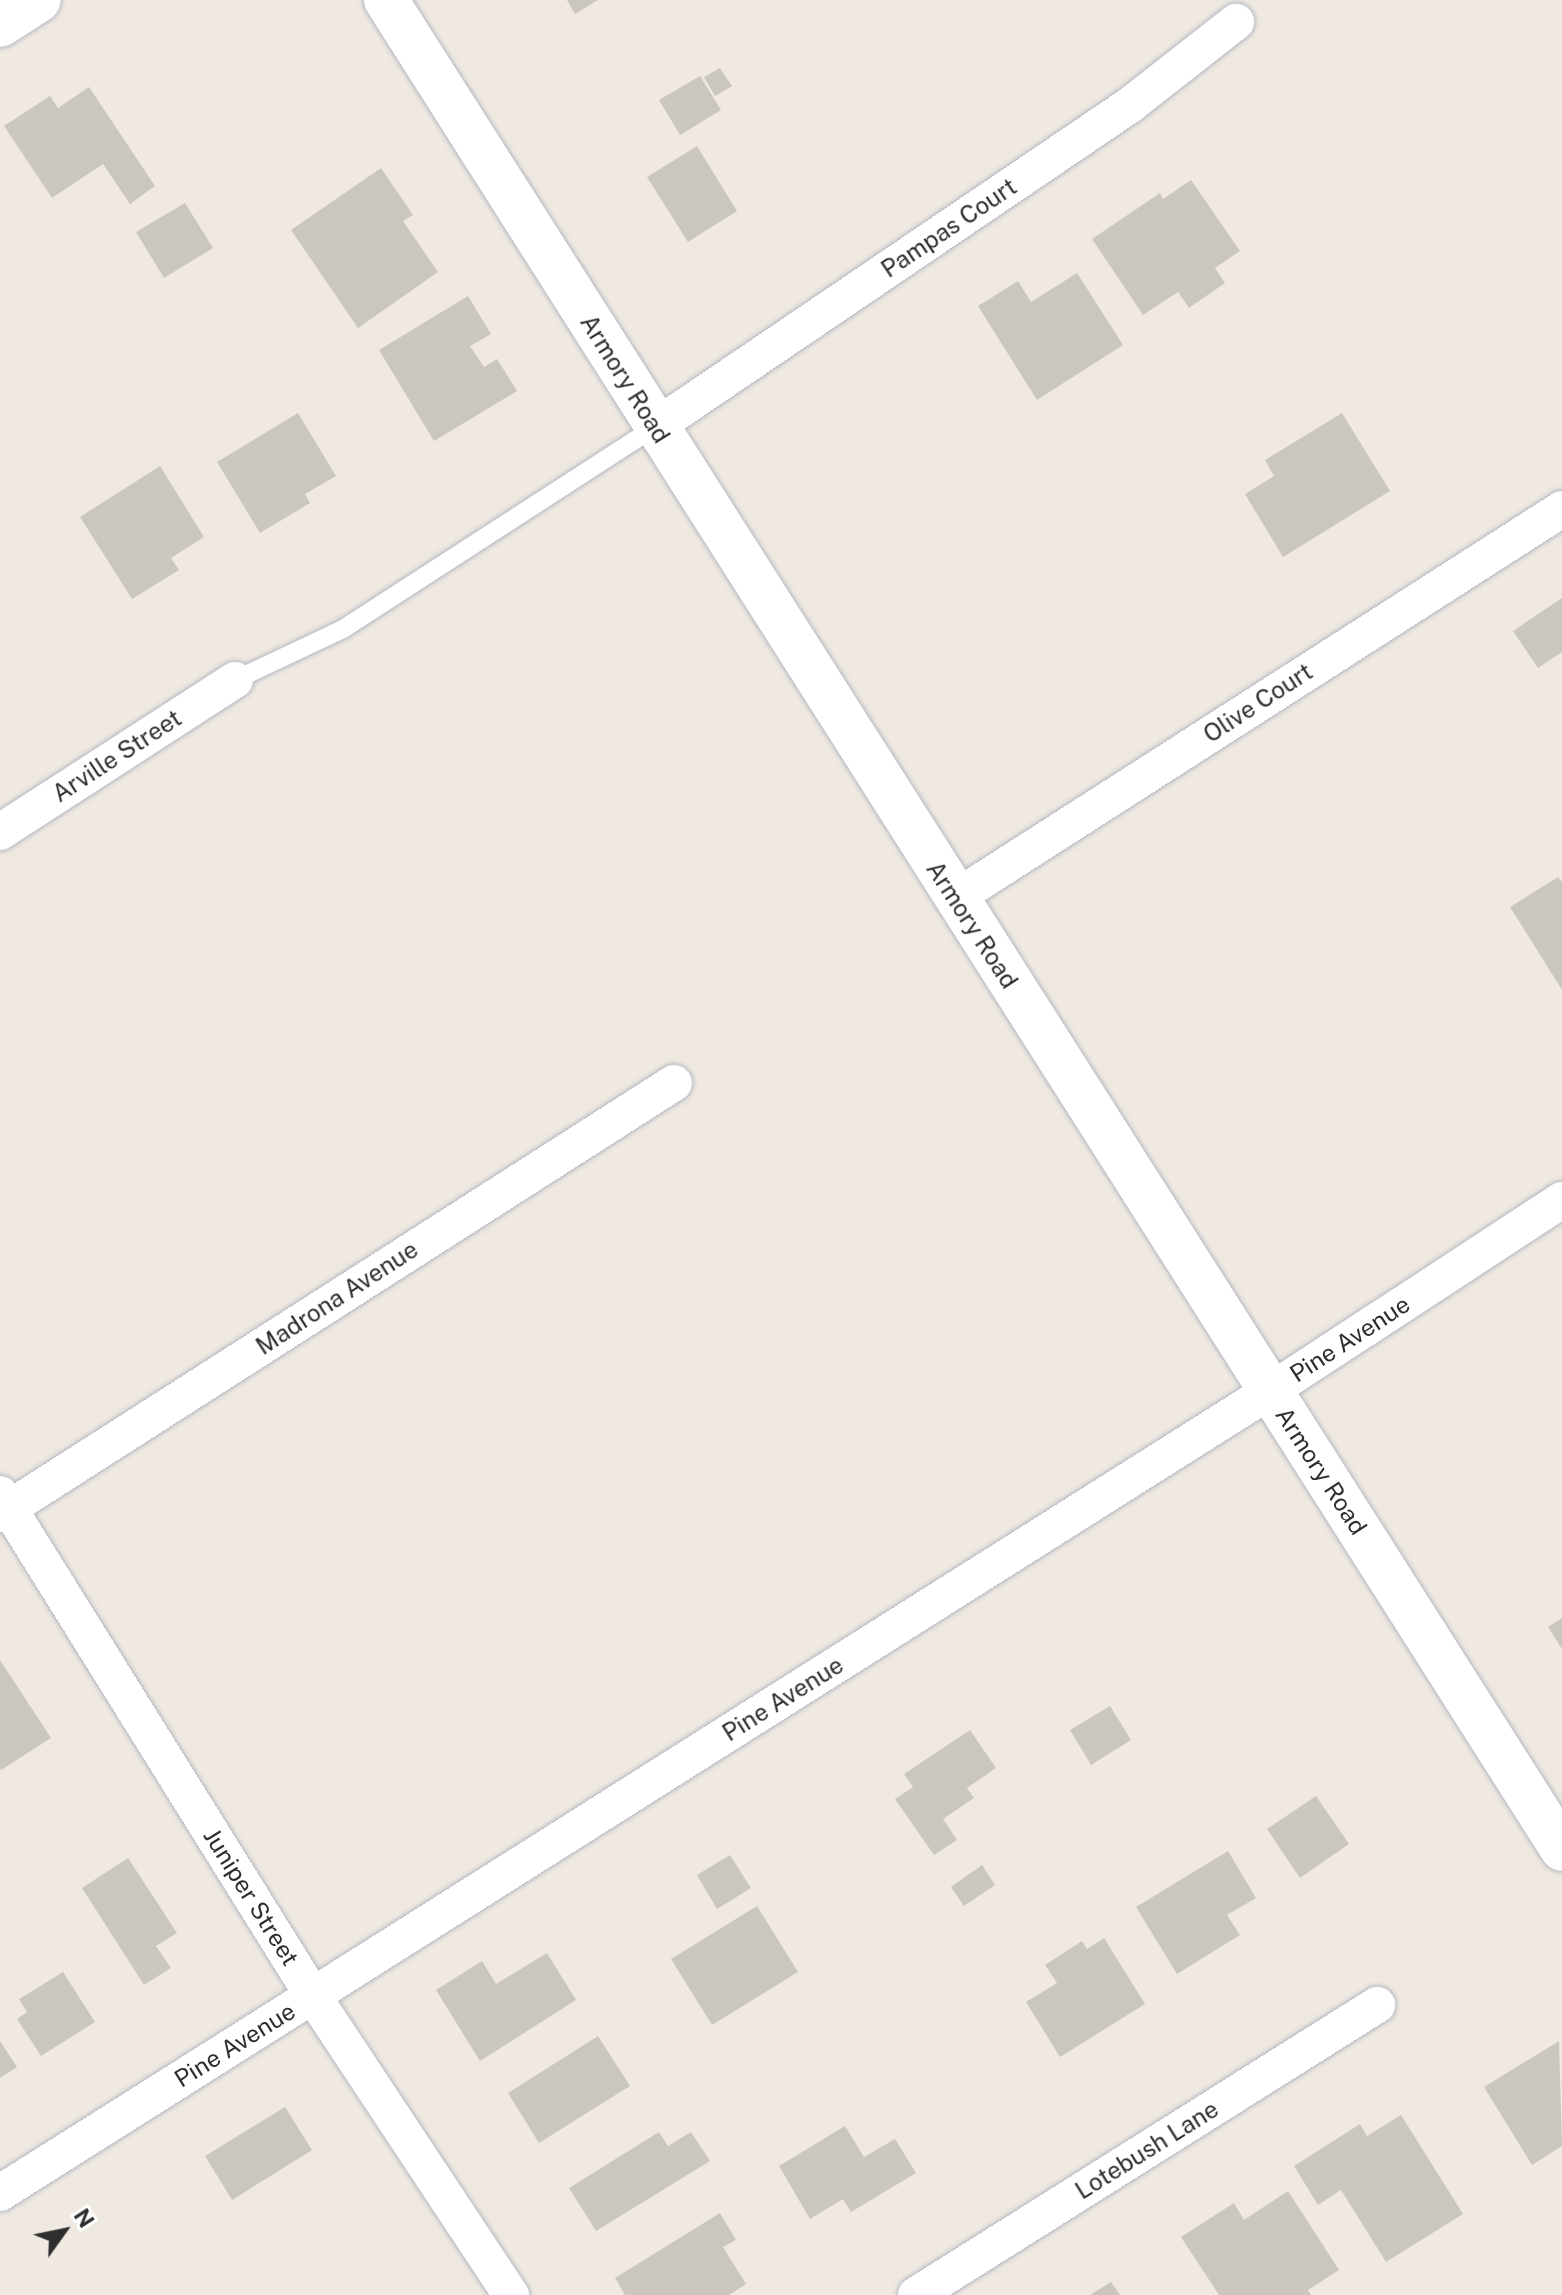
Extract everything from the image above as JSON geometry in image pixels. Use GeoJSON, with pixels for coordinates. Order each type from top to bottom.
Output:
{"type":"FeatureCollection","features":[{"type":"Feature","properties":{"kind":"street"},"geometry":{"type":"LineString","coordinates":[[0,25],[39,0]]}},
{"type":"Feature","properties":{"kind":"street","name":"Armory Road"},"geometry":{"type":"LineString","coordinates":[[386,0],[1562,1849]]}},
{"type":"Feature","properties":{"kind":"street","name":"Pampas Court"},"geometry":{"type":"LineString","coordinates":[[655,427],[1130,105],[1236,22]]}},
{"type":"Feature","properties":{"kind":"street","name":"Olive Court"},"geometry":{"type":"LineString","coordinates":[[955,898],[1562,509]]}},
{"type":"Feature","properties":{"kind":"street","name":"Arville Street"},"geometry":{"type":"LineString","coordinates":[[0,832],[235,680]]}},
{"type":"Feature","properties":{"kind":"street","name":"Madrona Avenue"},"geometry":{"type":"LineString","coordinates":[[3,1505],[674,1083]]}},
{"type":"Feature","properties":{"kind":"street","name":"Pine Avenue"},"geometry":{"type":"LineString","coordinates":[[0,2193],[1270,1391],[1562,1200]]}},
{"type":"Feature","properties":{"kind":"street","name":"Juniper Street"},"geometry":{"type":"LineString","coordinates":[[3,1505],[313,1996],[511,2295]]}},
{"type":"Feature","properties":{"kind":"street","name":"Lotebush Lane"},"geometry":{"type":"LineString","coordinates":[[916,2295],[1377,2005]]}},
{"type":"Feature","properties":{"kind":"lane"},"geometry":{"type":"LineString","coordinates":[[235,680],[343,629],[655,427]]}},
{"type":"Feature","properties":{"kind":"building"},"geometry":{"type":"Polygon","coordinates":[[[567,0],[598,0],[575,14],[567,0]]]}},
{"type":"Feature","properties":{"kind":"building"},"geometry":{"type":"Polygon","coordinates":[[[720,68],[732,86],[715,96],[704,77],[720,68]]]}},
{"type":"Feature","properties":{"kind":"building"},"geometry":{"type":"Polygon","coordinates":[[[700,76],[721,110],[680,135],[659,100],[700,76]]]}},
{"type":"Feature","properties":{"kind":"building"},"geometry":{"type":"Polygon","coordinates":[[[89,87],[155,186],[130,204],[103,164],[52,198],[4,126],[50,96],[58,108],[89,87]]]}},
{"type":"Feature","properties":{"kind":"building"},"geometry":{"type":"Polygon","coordinates":[[[697,146],[737,211],[688,242],[647,177],[697,146]]]}},
{"type":"Feature","properties":{"kind":"building"},"geometry":{"type":"Polygon","coordinates":[[[381,168],[413,215],[403,221],[438,272],[358,328],[291,230],[381,168]]]}},
{"type":"Feature","properties":{"kind":"building"},"geometry":{"type":"Polygon","coordinates":[[[1191,180],[1240,251],[1215,268],[1225,283],[1189,308],[1178,292],[1143,315],[1092,239],[1160,193],[1163,199],[1191,180]]]}},
{"type":"Feature","properties":{"kind":"building"},"geometry":{"type":"Polygon","coordinates":[[[185,203],[213,248],[164,278],[136,232],[185,203]]]}},
{"type":"Feature","properties":{"kind":"building"},"geometry":{"type":"Polygon","coordinates":[[[1077,273],[1123,345],[1037,400],[978,306],[1018,281],[1031,302],[1077,273]]]}},
{"type":"Feature","properties":{"kind":"building"},"geometry":{"type":"Polygon","coordinates":[[[468,296],[491,334],[470,346],[484,367],[497,359],[517,391],[434,441],[379,350],[468,296]]]}},
{"type":"Feature","properties":{"kind":"building"},"geometry":{"type":"Polygon","coordinates":[[[298,413],[336,476],[305,494],[310,503],[260,533],[217,462],[298,413]]]}},
{"type":"Feature","properties":{"kind":"building"},"geometry":{"type":"Polygon","coordinates":[[[1342,413],[1390,491],[1283,557],[1245,494],[1274,476],[1265,460],[1342,413]]]}},
{"type":"Feature","properties":{"kind":"building"},"geometry":{"type":"Polygon","coordinates":[[[160,466],[204,537],[171,558],[179,570],[132,599],[80,517],[160,466]]]}},
{"type":"Feature","properties":{"kind":"building"},"geometry":{"type":"Polygon","coordinates":[[[1562,598],[1562,652],[1538,668],[1513,631],[1562,598]]]}},
{"type":"Feature","properties":{"kind":"building"},"geometry":{"type":"Polygon","coordinates":[[[1558,877],[1562,882],[1562,990],[1510,907],[1558,877]]]}},
{"type":"Feature","properties":{"kind":"building"},"geometry":{"type":"Polygon","coordinates":[[[1562,1618],[1562,1649],[1548,1627],[1562,1618]]]}},
{"type":"Feature","properties":{"kind":"building"},"geometry":{"type":"Polygon","coordinates":[[[0,1660],[51,1738],[1,1770],[0,1768],[0,1660]]]}},
{"type":"Feature","properties":{"kind":"building"},"geometry":{"type":"Polygon","coordinates":[[[1110,1706],[1131,1740],[1091,1765],[1070,1730],[1110,1706]]]}},
{"type":"Feature","properties":{"kind":"building"},"geometry":{"type":"Polygon","coordinates":[[[970,1730],[996,1768],[967,1788],[974,1798],[943,1819],[957,1840],[934,1855],[895,1799],[913,1787],[904,1774],[970,1730]]]}},
{"type":"Feature","properties":{"kind":"building"},"geometry":{"type":"Polygon","coordinates":[[[1316,1796],[1349,1844],[1300,1878],[1267,1829],[1316,1796]]]}},
{"type":"Feature","properties":{"kind":"building"},"geometry":{"type":"Polygon","coordinates":[[[1228,1851],[1256,1898],[1227,1915],[1240,1935],[1177,1974],[1136,1907],[1228,1851]]]}},
{"type":"Feature","properties":{"kind":"building"},"geometry":{"type":"Polygon","coordinates":[[[730,1855],[751,1888],[717,1909],[697,1875],[730,1855]]]}},
{"type":"Feature","properties":{"kind":"building"},"geometry":{"type":"Polygon","coordinates":[[[128,1858],[177,1933],[156,1946],[171,1968],[144,1985],[82,1888],[128,1858]]]}},
{"type":"Feature","properties":{"kind":"building"},"geometry":{"type":"Polygon","coordinates":[[[982,1865],[995,1885],[964,1906],[951,1887],[982,1865]]]}},
{"type":"Feature","properties":{"kind":"building"},"geometry":{"type":"Polygon","coordinates":[[[757,1906],[798,1972],[712,2025],[671,1959],[757,1906]]]}},
{"type":"Feature","properties":{"kind":"building"},"geometry":{"type":"Polygon","coordinates":[[[1104,1938],[1145,2004],[1060,2057],[1026,2002],[1057,1983],[1045,1965],[1082,1941],[1087,1949],[1104,1938]]]}},
{"type":"Feature","properties":{"kind":"building"},"geometry":{"type":"Polygon","coordinates":[[[547,1953],[576,2000],[480,2061],[436,1990],[482,1961],[496,1984],[547,1953]]]}},
{"type":"Feature","properties":{"kind":"building"},"geometry":{"type":"Polygon","coordinates":[[[63,1972],[95,2022],[41,2056],[17,2019],[27,2012],[19,1999],[63,1972]]]}},
{"type":"Feature","properties":{"kind":"building"},"geometry":{"type":"Polygon","coordinates":[[[598,2036],[630,2086],[539,2143],[508,2093],[598,2036]]]}},
{"type":"Feature","properties":{"kind":"building"},"geometry":{"type":"Polygon","coordinates":[[[0,2041],[17,2067],[0,2078],[0,2041]]]}},
{"type":"Feature","properties":{"kind":"building"},"geometry":{"type":"Polygon","coordinates":[[[1559,2041],[1562,2146],[1532,2165],[1484,2087],[1559,2041]]]}},
{"type":"Feature","properties":{"kind":"building"},"geometry":{"type":"Polygon","coordinates":[[[285,2107],[312,2150],[232,2200],[205,2156],[285,2107]]]}},
{"type":"Feature","properties":{"kind":"building"},"geometry":{"type":"Polygon","coordinates":[[[1401,2115],[1463,2214],[1386,2262],[1341,2190],[1318,2205],[1294,2166],[1360,2124],[1367,2136],[1401,2115]]]}},
{"type":"Feature","properties":{"kind":"building"},"geometry":{"type":"Polygon","coordinates":[[[845,2126],[864,2157],[895,2139],[916,2173],[851,2212],[843,2199],[810,2219],[779,2166],[845,2126]]]}},
{"type":"Feature","properties":{"kind":"building"},"geometry":{"type":"Polygon","coordinates":[[[659,2132],[668,2146],[691,2132],[710,2161],[596,2231],[569,2188],[659,2132]]]}},
{"type":"Feature","properties":{"kind":"building"},"geometry":{"type":"Polygon","coordinates":[[[1288,2191],[1339,2270],[1308,2290],[1311,2295],[1219,2295],[1181,2237],[1234,2203],[1244,2220],[1288,2191]]]}},
{"type":"Feature","properties":{"kind":"building"},"geometry":{"type":"Polygon","coordinates":[[[720,2213],[736,2240],[723,2247],[746,2284],[729,2295],[625,2295],[615,2278],[720,2213]]]}},
{"type":"Feature","properties":{"kind":"building"},"geometry":{"type":"Polygon","coordinates":[[[1111,2282],[1120,2295],[1090,2295],[1111,2282]]]}}]}
